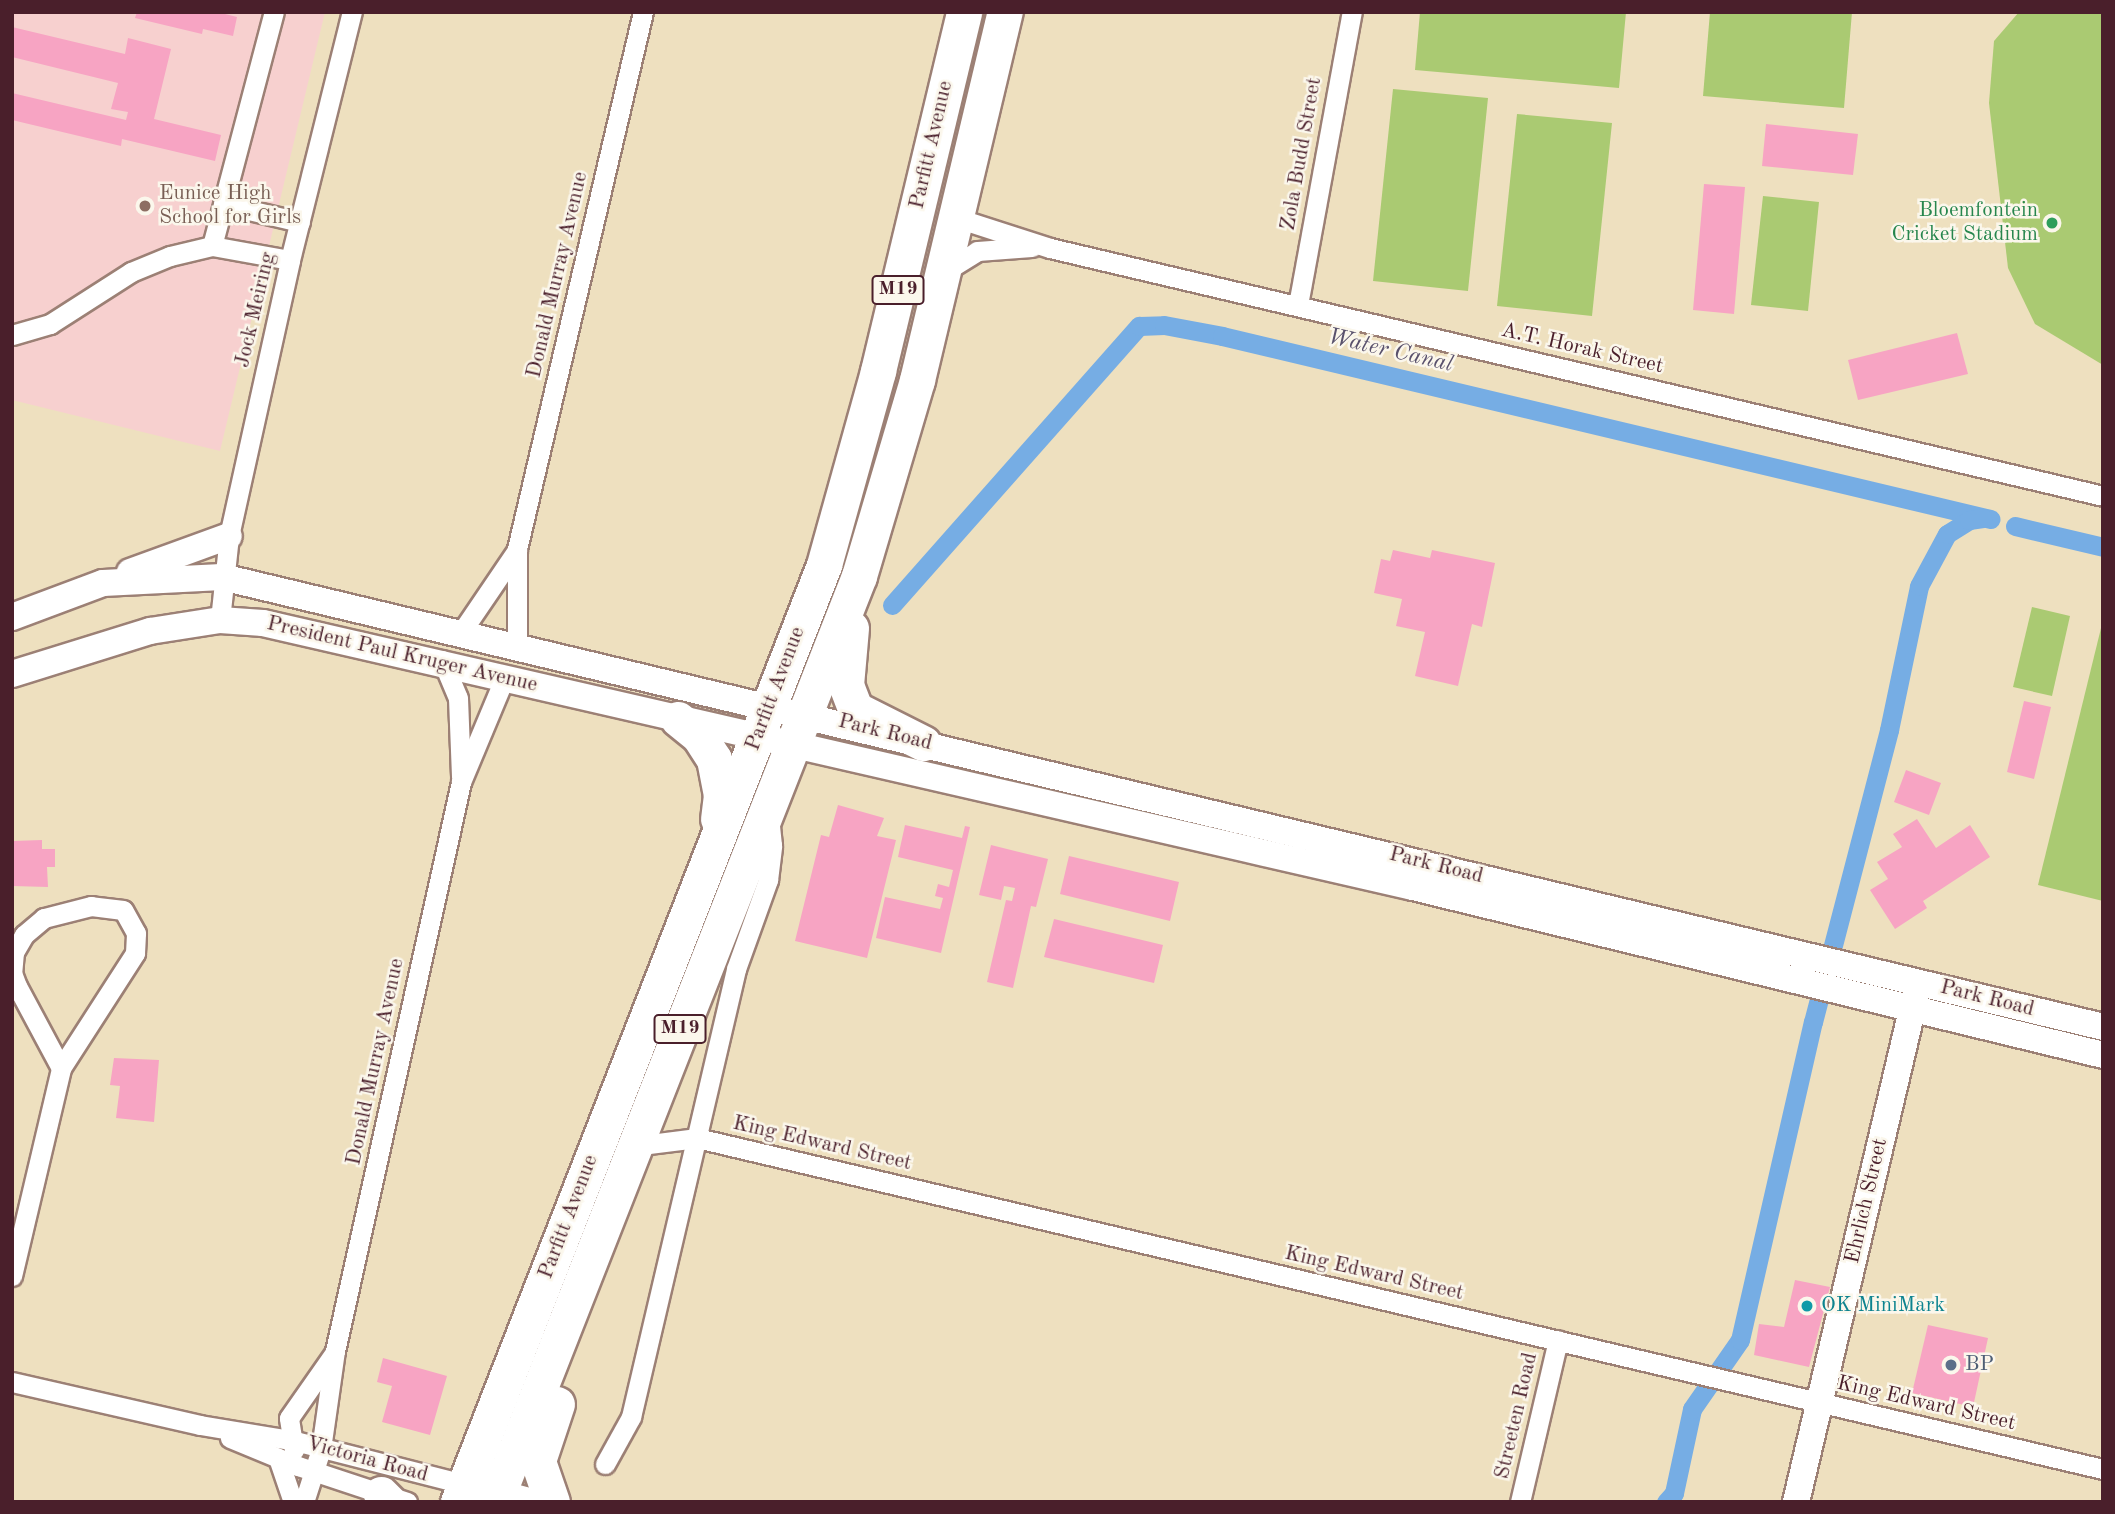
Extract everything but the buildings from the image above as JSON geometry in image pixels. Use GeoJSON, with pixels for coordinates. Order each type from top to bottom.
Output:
{"type":"FeatureCollection","features":[{"type":"Feature","properties":{"kind":"highway","name":"Parfitt Avenue"},"geometry":{"type":"LineString","coordinates":[[461,1493],[824,565],[862,435],[964,12]]}},
{"type":"Feature","properties":{"kind":"highway"},"geometry":{"type":"LineString","coordinates":[[929,157],[946,148],[957,134],[979,43],[999,12]]}},
{"type":"Feature","properties":{"kind":"highway","name":"Parfitt Avenue"},"geometry":{"type":"LineString","coordinates":[[496,1497],[859,576],[944,272],[1005,12]]}},
{"type":"Feature","properties":{"kind":"highway"},"geometry":{"type":"LineString","coordinates":[[862,435],[887,401],[927,246],[957,218]]}},
{"type":"Feature","properties":{"kind":"highway"},"geometry":{"type":"LineString","coordinates":[[859,576],[845,670],[848,696],[855,709],[869,719],[923,743]]}},
{"type":"Feature","properties":{"kind":"highway"},"geometry":{"type":"LineString","coordinates":[[678,719],[699,736],[714,759],[721,795],[715,844]]}},
{"type":"Feature","properties":{"kind":"highway"},"geometry":{"type":"LineString","coordinates":[[552,1502],[538,1461],[611,1257],[618,1227],[612,1202]]}},
{"type":"Feature","properties":{"kind":"street"},"geometry":{"type":"LineString","coordinates":[[212,246],[274,12]]}},
{"type":"Feature","properties":{"kind":"street","name":"Jock Meiring"},"geometry":{"type":"LineString","coordinates":[[220,620],[222,577],[229,536],[290,260],[352,12]]}},
{"type":"Feature","properties":{"kind":"street","name":"Donald Murray Avenue"},"geometry":{"type":"LineString","coordinates":[[517,645],[517,549],[643,12]]}},
{"type":"Feature","properties":{"kind":"street","name":"Zola Budd Street"},"geometry":{"type":"LineString","coordinates":[[1298,305],[1352,12]]}},
{"type":"Feature","properties":{"kind":"street"},"geometry":{"type":"LineString","coordinates":[[223,204],[300,222]]}},
{"type":"Feature","properties":{"kind":"street","name":"A.T. Horak Street"},"geometry":{"type":"LineString","coordinates":[[957,218],[1050,248],[2103,496]]}},
{"type":"Feature","properties":{"kind":"street"},"geometry":{"type":"LineString","coordinates":[[12,335],[50,324],[131,272],[212,246],[290,260]]}},
{"type":"Feature","properties":{"kind":"street","name":"A.T. Horak Street"},"geometry":{"type":"LineString","coordinates":[[944,272],[977,251],[1050,248]]}},
{"type":"Feature","properties":{"kind":"street"},"geometry":{"type":"LineString","coordinates":[[103,583],[229,536]]}},
{"type":"Feature","properties":{"kind":"street","name":"Donald Murray Avenue"},"geometry":{"type":"LineString","coordinates":[[460,634],[517,549]]}},
{"type":"Feature","properties":{"kind":"street","name":"President Paul Kruger Avenue"},"geometry":{"type":"LineString","coordinates":[[12,617],[103,583],[222,577],[517,645],[763,721],[799,729]]}},
{"type":"Feature","properties":{"kind":"street","name":"President Paul Kruger Avenue"},"geometry":{"type":"LineString","coordinates":[[12,674],[150,631],[220,620],[263,622],[442,660],[504,678],[678,719],[763,721]]}},
{"type":"Feature","properties":{"kind":"street","name":"Donald Murray Avenue"},"geometry":{"type":"LineString","coordinates":[[442,660],[458,698],[461,782]]}},
{"type":"Feature","properties":{"kind":"street","name":"Donald Murray Avenue"},"geometry":{"type":"LineString","coordinates":[[303,1502],[307,1469],[321,1449],[335,1351],[461,782],[504,678]]}},
{"type":"Feature","properties":{"kind":"street","name":"Park Road"},"geometry":{"type":"LineString","coordinates":[[799,729],[923,743],[2103,1027]]}},
{"type":"Feature","properties":{"kind":"street","name":"Park Road"},"geometry":{"type":"LineString","coordinates":[[799,729],[2103,1055]]}},
{"type":"Feature","properties":{"kind":"street","name":"Parfitt Avenue"},"geometry":{"type":"LineString","coordinates":[[605,1464],[631,1417],[736,969],[768,880],[772,845],[768,807]]}},
{"type":"Feature","properties":{"kind":"street"},"geometry":{"type":"LineString","coordinates":[[12,1276],[61,1068],[135,953],[136,933],[123,910],[90,906],[44,918],[14,951],[12,973],[17,986],[61,1068]]}},
{"type":"Feature","properties":{"kind":"street","name":"Ehrlich Street"},"geometry":{"type":"LineString","coordinates":[[1796,1502],[1919,982]]}},
{"type":"Feature","properties":{"kind":"street","name":"King Edward Street"},"geometry":{"type":"LineString","coordinates":[[634,1146],[697,1138],[2103,1469]]}},
{"type":"Feature","properties":{"kind":"street","name":"Streeten Road"},"geometry":{"type":"LineString","coordinates":[[1520,1502],[1558,1340]]}},
{"type":"Feature","properties":{"kind":"street","name":"Donald Murray Avenue"},"geometry":{"type":"LineString","coordinates":[[307,1469],[291,1440],[288,1425],[292,1413],[335,1351]]}},
{"type":"Feature","properties":{"kind":"street","name":"Victoria Road"},"geometry":{"type":"LineString","coordinates":[[12,1382],[200,1425],[291,1440],[461,1493],[533,1502]]}},
{"type":"Feature","properties":{"kind":"street","name":"Victoria Road"},"geometry":{"type":"LineString","coordinates":[[200,1425],[278,1458],[392,1499]]}},
{"type":"Feature","properties":{"kind":"street"},"geometry":{"type":"LineString","coordinates":[[278,1458],[293,1502]]}},
{"type":"Feature","properties":{"kind":"shaded area","name":"Eunice High School for Girls"},"geometry":{"type":"Polygon","coordinates":[[[12,12],[325,12],[220,451],[12,400],[12,12]]]}},
{"type":"Feature","properties":{"kind":"green space"},"geometry":{"type":"Polygon","coordinates":[[[1420,12],[1626,12],[1619,88],[1415,70],[1420,12]]]}},
{"type":"Feature","properties":{"kind":"green space"},"geometry":{"type":"Polygon","coordinates":[[[1710,12],[1852,12],[1844,108],[1703,96],[1710,12]]]}},
{"type":"Feature","properties":{"kind":"green space","name":"Bloemfontein Cricket Stadium"},"geometry":{"type":"Polygon","coordinates":[[[2019,12],[2103,12],[2103,365],[2035,324],[2008,268],[1989,103],[1994,41],[2019,12]]]}},
{"type":"Feature","properties":{"kind":"green space"},"geometry":{"type":"Polygon","coordinates":[[[1393,89],[1488,98],[1468,291],[1373,281],[1393,89]]]}},
{"type":"Feature","properties":{"kind":"green space"},"geometry":{"type":"Polygon","coordinates":[[[1517,114],[1612,123],[1592,316],[1497,306],[1517,114]]]}},
{"type":"Feature","properties":{"kind":"green space"},"geometry":{"type":"Polygon","coordinates":[[[1763,196],[1819,202],[1808,311],[1751,305],[1763,196]]]}},
{"type":"Feature","properties":{"kind":"green space"},"geometry":{"type":"Polygon","coordinates":[[[2032,607],[2070,616],[2052,696],[2013,687],[2032,607]]]}},
{"type":"Feature","properties":{"kind":"green space"},"geometry":{"type":"Polygon","coordinates":[[[2103,624],[2103,901],[2038,885],[2103,624]]]}},
{"type":"Feature","properties":{"kind":"waterway","name":"Water Canal"},"geometry":{"type":"LineString","coordinates":[[892,605],[1139,326],[1164,325],[1222,336],[1990,519]]}},
{"type":"Feature","properties":{"kind":"waterway"},"geometry":{"type":"LineString","coordinates":[[1666,1502],[1674,1493],[1692,1409],[1740,1340],[1813,1022],[1889,730],[1919,586],[1947,534],[1969,520],[1983,518]]}},
{"type":"Feature","properties":{"kind":"waterway"},"geometry":{"type":"LineString","coordinates":[[2015,526],[2103,547]]}},
{"type":"Feature","properties":{"kind":"place","name":"Eunice High School for Girls"},"geometry":{"type":"Point","coordinates":[145,206]}},
{"type":"Feature","properties":{"kind":"place","name":"Bloemfontein Cricket Stadium"},"geometry":{"type":"Point","coordinates":[2052,223]}},
{"type":"Feature","properties":{"kind":"place","name":"OK MiniMark"},"geometry":{"type":"Point","coordinates":[1807,1306]}},
{"type":"Feature","properties":{"kind":"place","name":"BP"},"geometry":{"type":"Point","coordinates":[1951,1365]}}]}
